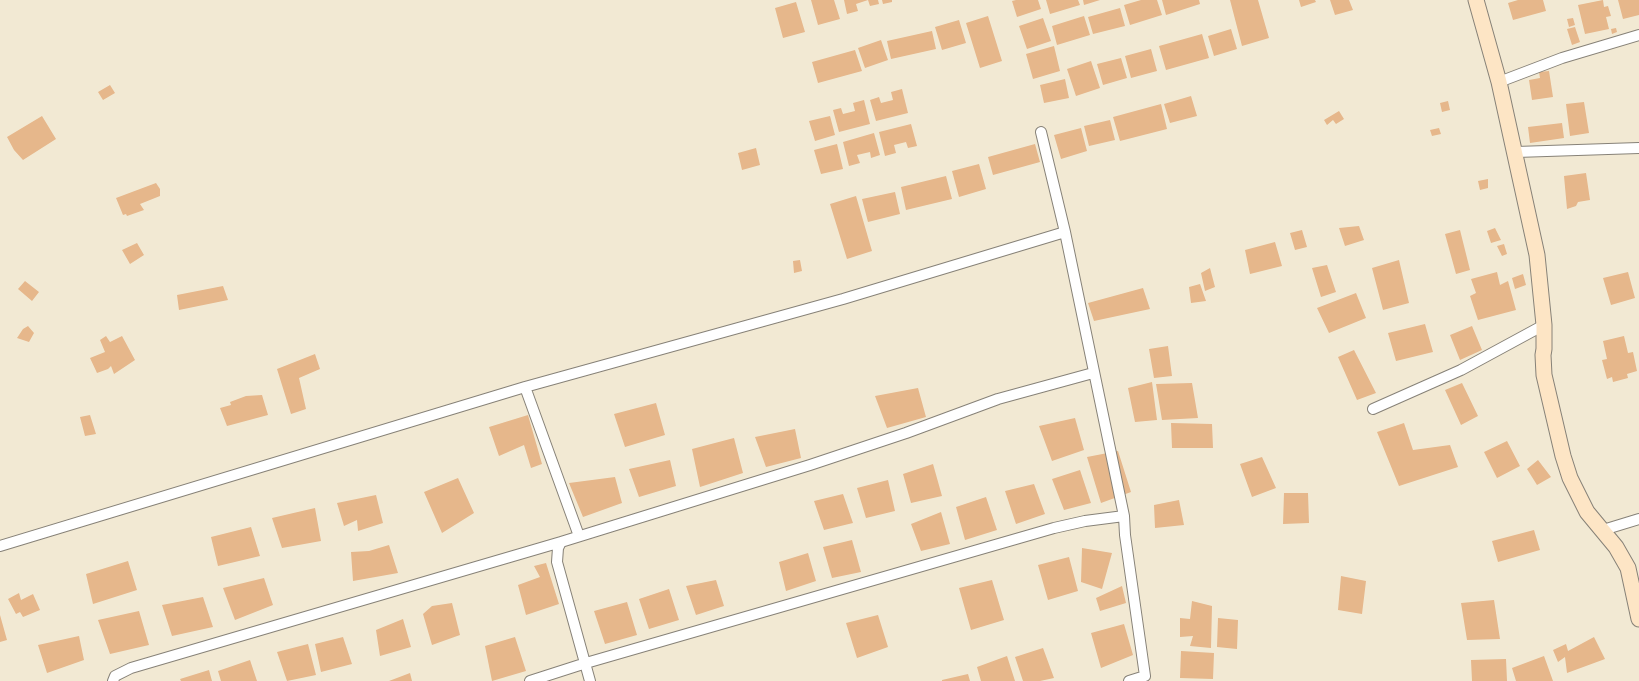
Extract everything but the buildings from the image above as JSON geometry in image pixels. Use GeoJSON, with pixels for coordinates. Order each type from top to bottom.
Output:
{"type":"FeatureCollection","features":[{"type":"Feature","properties":{"kind":"street"},"geometry":{"type":"LineString","coordinates":[[1476,0],[1499,82],[1516,152],[1537,255],[1544,325],[1544,375],[1563,456],[1570,478],[1587,512],[1616,547],[1628,568],[1639,619]]}},
{"type":"Feature","properties":{"kind":"street"},"geometry":{"type":"LineString","coordinates":[[1499,82],[1562,58],[1639,35]]}},
{"type":"Feature","properties":{"kind":"street"},"geometry":{"type":"LineString","coordinates":[[1041,132],[1065,232],[1093,373],[1124,516],[1125,535],[1146,678],[1129,681]]}},
{"type":"Feature","properties":{"kind":"street"},"geometry":{"type":"LineString","coordinates":[[1516,152],[1639,148]]}},
{"type":"Feature","properties":{"kind":"street"},"geometry":{"type":"LineString","coordinates":[[0,546],[525,387],[844,299],[1065,232]]}},
{"type":"Feature","properties":{"kind":"street"},"geometry":{"type":"LineString","coordinates":[[1373,410],[1461,370],[1544,325]]}},
{"type":"Feature","properties":{"kind":"street"},"geometry":{"type":"LineString","coordinates":[[114,681],[115,676],[131,668],[561,542],[824,460],[906,433],[998,399],[1093,373]]}},
{"type":"Feature","properties":{"kind":"street"},"geometry":{"type":"LineString","coordinates":[[525,387],[579,536]]}},
{"type":"Feature","properties":{"kind":"street"},"geometry":{"type":"LineString","coordinates":[[530,681],[586,663],[1054,528],[1085,521],[1124,516]]}},
{"type":"Feature","properties":{"kind":"street"},"geometry":{"type":"LineString","coordinates":[[1603,530],[1639,520]]}},
{"type":"Feature","properties":{"kind":"street"},"geometry":{"type":"LineString","coordinates":[[561,542],[558,548],[556,562],[590,681]]}}]}
